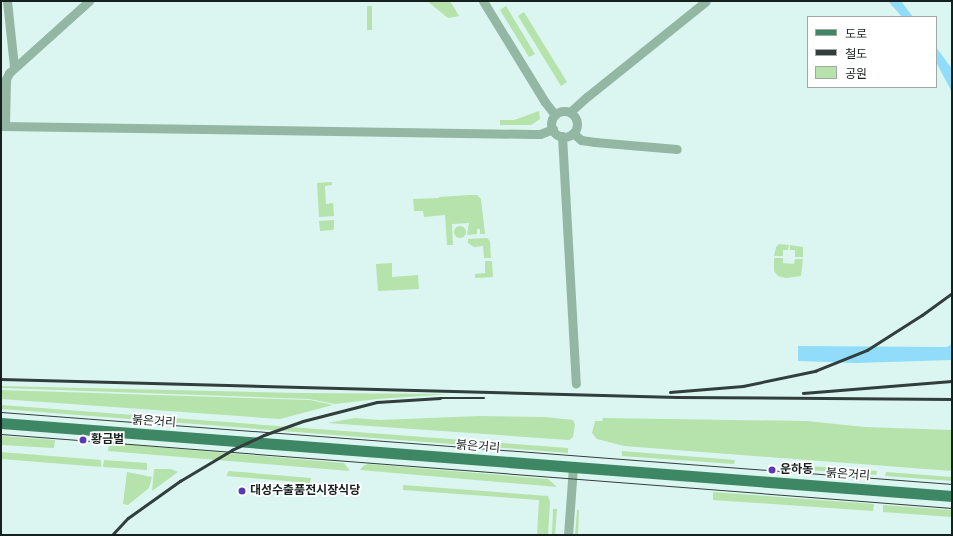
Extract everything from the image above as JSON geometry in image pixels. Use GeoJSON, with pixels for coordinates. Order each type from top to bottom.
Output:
{"type":"FeatureCollection","features":[{"type":"Feature","properties":{"kind":"main road","name":"붉은거리"},"geometry":{"type":"LineString","coordinates":[[1,423],[952,496]]}},
{"type":"Feature","properties":{"kind":"street"},"geometry":{"type":"LineString","coordinates":[[7,1],[14,67]]}},
{"type":"Feature","properties":{"kind":"street"},"geometry":{"type":"LineString","coordinates":[[89,1],[14,67],[6,79],[3,126],[532,134],[540,134],[553,129]]}},
{"type":"Feature","properties":{"kind":"street"},"geometry":{"type":"LineString","coordinates":[[483,1],[545,102],[556,115]]}},
{"type":"Feature","properties":{"kind":"street"},"geometry":{"type":"LineString","coordinates":[[570,112],[706,1]]}},
{"type":"Feature","properties":{"kind":"street"},"geometry":{"type":"LineString","coordinates":[[573,133],[577,122],[570,112],[562,111],[556,115],[552,122],[553,129],[562,136],[576,384]]}},
{"type":"Feature","properties":{"kind":"street"},"geometry":{"type":"LineString","coordinates":[[562,136],[573,133]]}},
{"type":"Feature","properties":{"kind":"street"},"geometry":{"type":"LineString","coordinates":[[573,133],[581,140],[677,149]]}},
{"type":"Feature","properties":{"kind":"street"},"geometry":{"type":"LineString","coordinates":[[568,535],[573,468]]}},
{"type":"Feature","properties":{"kind":"green space"},"geometry":{"type":"Polygon","coordinates":[[[427,1],[450,1],[459,16],[448,18],[427,1]]]}},
{"type":"Feature","properties":{"kind":"green space"},"geometry":{"type":"Polygon","coordinates":[[[367,6],[372,6],[372,30],[367,30],[367,6]]]}},
{"type":"Feature","properties":{"kind":"green space"},"geometry":{"type":"Polygon","coordinates":[[[506,6],[535,54],[529,57],[500,10],[506,6]]]}},
{"type":"Feature","properties":{"kind":"green space"},"geometry":{"type":"Polygon","coordinates":[[[524,12],[567,82],[561,86],[518,16],[524,12]]]}},
{"type":"Feature","properties":{"kind":"green space"},"geometry":{"type":"Polygon","coordinates":[[[539,111],[540,119],[531,125],[500,125],[500,120],[514,120],[539,111]]]}},
{"type":"Feature","properties":{"kind":"green space"},"geometry":{"type":"Polygon","coordinates":[[[332,182],[332,185],[325,186],[326,204],[333,203],[334,216],[319,217],[317,183],[332,182]]]}},
{"type":"Feature","properties":{"kind":"green space"},"geometry":{"type":"Polygon","coordinates":[[[477,195],[481,199],[485,234],[480,234],[480,229],[477,229],[477,234],[467,235],[469,223],[452,224],[453,245],[447,245],[445,215],[424,217],[423,211],[414,211],[413,199],[477,195]]]}},
{"type":"Feature","properties":{"kind":"green space"},"geometry":{"type":"Polygon","coordinates":[[[334,220],[333,230],[320,231],[319,221],[334,220]]]}},
{"type":"Feature","properties":{"kind":"green space"},"geometry":{"type":"Polygon","coordinates":[[[458,226],[462,226],[466,232],[462,238],[458,238],[454,234],[454,230],[458,226]]]}},
{"type":"Feature","properties":{"kind":"green space"},"geometry":{"type":"Polygon","coordinates":[[[487,238],[490,241],[491,258],[484,258],[483,246],[474,247],[468,243],[468,239],[487,238]]]}},
{"type":"Feature","properties":{"kind":"green space"},"geometry":{"type":"Polygon","coordinates":[[[779,244],[789,245],[788,250],[783,250],[783,256],[774,256],[776,247],[779,244]]]}},
{"type":"Feature","properties":{"kind":"green space"},"geometry":{"type":"Polygon","coordinates":[[[790,245],[803,247],[803,257],[795,257],[795,250],[790,250],[790,245]]]}},
{"type":"Feature","properties":{"kind":"green space"},"geometry":{"type":"Polygon","coordinates":[[[774,258],[783,258],[783,263],[794,264],[795,259],[803,259],[801,276],[786,278],[778,276],[774,271],[774,258]]]}},
{"type":"Feature","properties":{"kind":"green space"},"geometry":{"type":"Polygon","coordinates":[[[485,261],[492,261],[493,277],[475,278],[475,274],[485,273],[485,261]]]}},
{"type":"Feature","properties":{"kind":"green space"},"geometry":{"type":"Polygon","coordinates":[[[392,263],[392,277],[418,275],[419,289],[378,291],[376,264],[392,263]]]}},
{"type":"Feature","properties":{"kind":"green space"},"geometry":{"type":"Polygon","coordinates":[[[1,386],[298,393],[450,394],[378,399],[335,404],[309,399],[1,388],[1,386]]]}},
{"type":"Feature","properties":{"kind":"green space"},"geometry":{"type":"Polygon","coordinates":[[[1,390],[310,400],[333,405],[280,419],[1,399],[1,390]]]}},
{"type":"Feature","properties":{"kind":"green space"},"geometry":{"type":"Polygon","coordinates":[[[1,405],[568,448],[568,453],[1,409],[1,405]]]}},
{"type":"Feature","properties":{"kind":"green space"},"geometry":{"type":"Polygon","coordinates":[[[479,416],[545,417],[573,420],[575,425],[573,437],[569,440],[327,423],[355,418],[380,420],[479,416]]]}},
{"type":"Feature","properties":{"kind":"green space"},"geometry":{"type":"Polygon","coordinates":[[[603,418],[806,421],[865,427],[952,430],[952,471],[624,446],[597,439],[592,433],[595,421],[602,421],[603,418]]]}},
{"type":"Feature","properties":{"kind":"green space"},"geometry":{"type":"Polygon","coordinates":[[[1,436],[55,440],[54,448],[1,445],[1,436]]]}},
{"type":"Feature","properties":{"kind":"green space"},"geometry":{"type":"Polygon","coordinates":[[[109,443],[344,463],[350,471],[108,451],[109,443]]]}},
{"type":"Feature","properties":{"kind":"green space"},"geometry":{"type":"Polygon","coordinates":[[[622,451],[735,460],[734,464],[622,456],[622,451]]]}},
{"type":"Feature","properties":{"kind":"green space"},"geometry":{"type":"Polygon","coordinates":[[[1,452],[101,460],[101,467],[1,459],[1,452]]]}},
{"type":"Feature","properties":{"kind":"green space"},"geometry":{"type":"Polygon","coordinates":[[[104,460],[147,463],[147,470],[103,467],[104,460]]]}},
{"type":"Feature","properties":{"kind":"green space"},"geometry":{"type":"Polygon","coordinates":[[[368,464],[548,479],[557,487],[360,470],[363,466],[368,464]]]}},
{"type":"Feature","properties":{"kind":"green space"},"geometry":{"type":"Polygon","coordinates":[[[795,465],[877,471],[876,475],[795,469],[795,465]]]}},
{"type":"Feature","properties":{"kind":"green space"},"geometry":{"type":"Polygon","coordinates":[[[154,469],[171,469],[178,472],[152,491],[154,469]]]}},
{"type":"Feature","properties":{"kind":"green space"},"geometry":{"type":"Polygon","coordinates":[[[229,471],[311,478],[310,483],[226,476],[229,471]]]}},
{"type":"Feature","properties":{"kind":"green space"},"geometry":{"type":"Polygon","coordinates":[[[127,472],[152,477],[149,488],[128,505],[123,504],[127,472]]]}},
{"type":"Feature","properties":{"kind":"green space"},"geometry":{"type":"Polygon","coordinates":[[[886,472],[952,477],[952,481],[885,476],[886,472]]]}},
{"type":"Feature","properties":{"kind":"green space"},"geometry":{"type":"Polygon","coordinates":[[[403,485],[548,496],[550,502],[548,535],[537,535],[539,500],[403,490],[403,485]]]}},
{"type":"Feature","properties":{"kind":"green space"},"geometry":{"type":"Polygon","coordinates":[[[713,492],[874,504],[873,511],[713,500],[713,492]]]}},
{"type":"Feature","properties":{"kind":"green space"},"geometry":{"type":"Polygon","coordinates":[[[883,505],[952,510],[952,517],[883,512],[883,505]]]}},
{"type":"Feature","properties":{"kind":"green space"},"geometry":{"type":"Polygon","coordinates":[[[553,509],[557,509],[555,535],[552,535],[553,509]]]}},
{"type":"Feature","properties":{"kind":"green space"},"geometry":{"type":"Polygon","coordinates":[[[577,510],[579,510],[578,535],[575,535],[577,510]]]}},
{"type":"Feature","properties":{"kind":"water"},"geometry":{"type":"Polygon","coordinates":[[[888,1],[901,1],[912,16],[901,16],[888,1]]]}},
{"type":"Feature","properties":{"kind":"water"},"geometry":{"type":"Polygon","coordinates":[[[937,48],[952,69],[952,92],[937,64],[937,48]]]}},
{"type":"Feature","properties":{"kind":"water"},"geometry":{"type":"Polygon","coordinates":[[[952,344],[952,360],[857,363],[798,361],[798,346],[947,347],[952,344]]]}},
{"type":"Feature","properties":{"kind":"tram line"},"geometry":{"type":"LineString","coordinates":[[1,412],[952,484]]}},
{"type":"Feature","properties":{"kind":"tram line"},"geometry":{"type":"LineString","coordinates":[[1,434],[952,508]]}},
{"type":"Feature","properties":{"kind":"railway"},"geometry":{"type":"LineString","coordinates":[[670,392],[743,386],[815,371],[867,350],[922,315],[952,293]]}},
{"type":"Feature","properties":{"kind":"railway"},"geometry":{"type":"LineString","coordinates":[[1,379],[677,397],[952,399]]}},
{"type":"Feature","properties":{"kind":"railway"},"geometry":{"type":"LineString","coordinates":[[803,393],[952,381]]}},
{"type":"Feature","properties":{"kind":"railway"},"geometry":{"type":"LineString","coordinates":[[112,535],[128,518],[180,481],[232,450],[264,435],[303,421],[377,402],[440,398],[484,398]]}},
{"type":"Feature","properties":{"kind":"place","name":"황금벌"},"geometry":{"type":"Point","coordinates":[83,440]}},
{"type":"Feature","properties":{"kind":"place","name":"운하동"},"geometry":{"type":"Point","coordinates":[772,470]}},
{"type":"Feature","properties":{"kind":"place","name":"대성수출품전시장식당"},"geometry":{"type":"Point","coordinates":[242,491]}}]}
